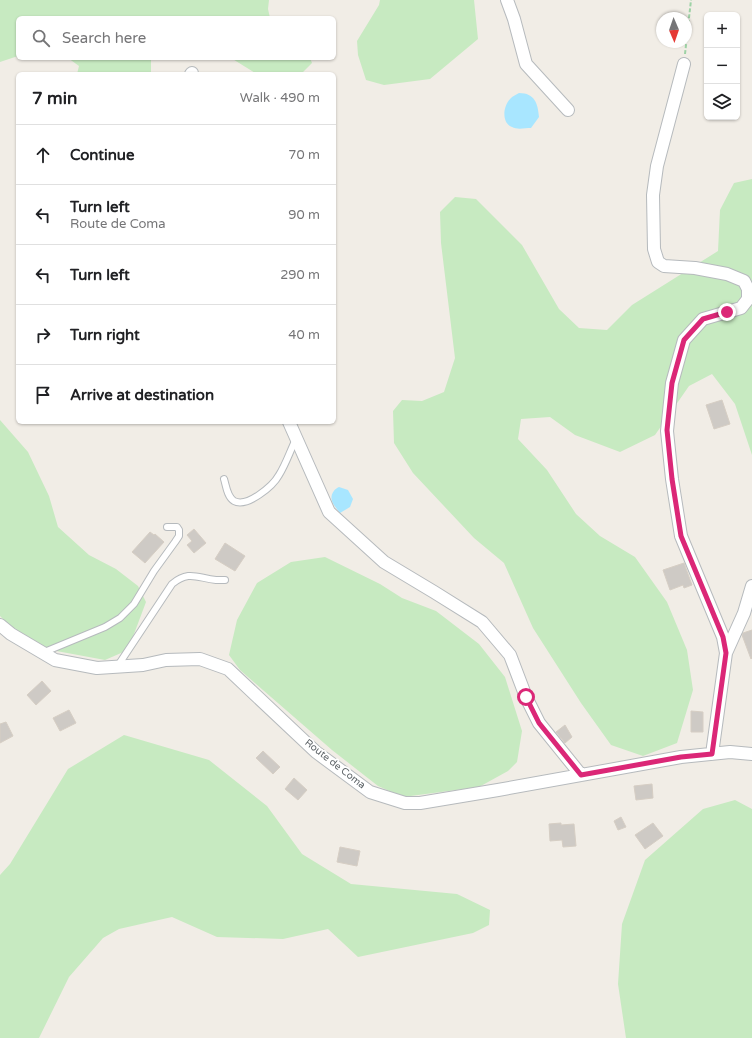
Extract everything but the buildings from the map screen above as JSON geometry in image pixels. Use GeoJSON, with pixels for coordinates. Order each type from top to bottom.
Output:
{"type":"FeatureCollection","features":[{"type":"Feature","properties":{"kind":"street"},"geometry":{"type":"LineString","coordinates":[[507,0],[514,19],[526,64],[568,110]]}},
{"type":"Feature","properties":{"kind":"street"},"geometry":{"type":"LineString","coordinates":[[684,64],[656,173],[653,195],[654,249],[658,262],[664,266],[695,268],[727,274],[744,281],[748,289],[748,299],[742,308],[703,319],[684,340],[672,383],[667,430],[672,479],[681,536],[723,637],[726,653]]}},
{"type":"Feature","properties":{"kind":"street"},"geometry":{"type":"LineString","coordinates":[[290,424],[329,512],[384,562],[482,622],[510,655],[526,697],[539,723],[581,775]]}},
{"type":"Feature","properties":{"kind":"street"},"geometry":{"type":"LineString","coordinates":[[712,754],[726,653],[744,613],[752,586]]}},
{"type":"Feature","properties":{"kind":"street","name":"Route de Coma"},"geometry":{"type":"LineString","coordinates":[[0,625],[11,634],[56,660],[97,668],[143,665],[166,660],[200,659],[228,670],[316,752],[370,792],[404,803],[420,803],[681,757],[730,752],[752,754]]}},
{"type":"Feature","properties":{"kind":"lane"},"geometry":{"type":"LineString","coordinates":[[224,478],[228,494],[233,500],[240,503],[252,499],[266,491],[278,476],[296,439]]}},
{"type":"Feature","properties":{"kind":"lane"},"geometry":{"type":"LineString","coordinates":[[42,653],[105,627],[120,618],[134,604],[154,571],[179,536],[179,530],[177,527],[167,527]]}},
{"type":"Feature","properties":{"kind":"lane"},"geometry":{"type":"LineString","coordinates":[[117,667],[172,584],[179,579],[189,576],[226,580]]}},
{"type":"Feature","properties":{"kind":"path"},"geometry":{"type":"LineString","coordinates":[[684,64],[691,0]]}},
{"type":"Feature","properties":{"kind":"green space"},"geometry":{"type":"Polygon","coordinates":[[[0,0],[269,0],[268,9],[270,16],[16,16],[16,57],[0,62],[0,0]]]}},
{"type":"Feature","properties":{"kind":"green space"},"geometry":{"type":"Polygon","coordinates":[[[380,0],[474,0],[478,39],[430,79],[384,85],[366,80],[358,55],[357,41],[379,5],[380,0]]]}},
{"type":"Feature","properties":{"kind":"green space"},"geometry":{"type":"Polygon","coordinates":[[[71,60],[151,60],[151,72],[78,72],[79,66],[71,60]]]}},
{"type":"Feature","properties":{"kind":"green space"},"geometry":{"type":"Polygon","coordinates":[[[234,60],[311,60],[312,63],[303,72],[254,72],[234,60]]]}},
{"type":"Feature","properties":{"kind":"green space"},"geometry":{"type":"Polygon","coordinates":[[[752,179],[752,455],[735,404],[712,374],[689,386],[655,435],[620,452],[575,435],[550,417],[521,419],[518,439],[547,470],[576,514],[600,536],[635,557],[667,602],[687,650],[693,690],[677,743],[643,756],[611,745],[581,703],[533,628],[504,563],[474,538],[413,473],[394,443],[393,411],[402,400],[422,401],[444,392],[455,358],[441,243],[440,212],[455,197],[476,199],[522,245],[559,309],[579,328],[607,330],[632,305],[718,251],[720,210],[734,183],[752,179]]]}},
{"type":"Feature","properties":{"kind":"green space"},"geometry":{"type":"Polygon","coordinates":[[[0,420],[28,452],[49,496],[58,527],[89,555],[116,569],[138,586],[146,602],[128,650],[105,660],[51,650],[10,626],[0,616],[0,420]]]}},
{"type":"Feature","properties":{"kind":"green space"},"geometry":{"type":"Polygon","coordinates":[[[325,557],[380,584],[402,598],[436,611],[479,644],[505,677],[522,731],[517,762],[508,771],[479,787],[403,797],[378,786],[332,750],[240,670],[229,655],[237,620],[257,583],[291,562],[325,557]]]}},
{"type":"Feature","properties":{"kind":"green space"},"geometry":{"type":"Polygon","coordinates":[[[124,735],[209,760],[267,806],[302,854],[351,884],[457,894],[490,910],[489,925],[473,933],[358,957],[328,929],[283,939],[217,937],[172,917],[119,929],[103,938],[69,977],[39,1038],[0,1038],[0,875],[10,864],[68,769],[124,735]]]}},
{"type":"Feature","properties":{"kind":"green space"},"geometry":{"type":"Polygon","coordinates":[[[735,800],[752,809],[752,1038],[626,1038],[618,984],[622,924],[645,860],[703,809],[735,800]]]}},
{"type":"Feature","properties":{"kind":"water"},"geometry":{"type":"Polygon","coordinates":[[[519,93],[524,93],[532,97],[538,108],[539,117],[531,128],[514,128],[506,122],[504,114],[506,105],[512,97],[519,93]]]}},
{"type":"Feature","properties":{"kind":"water"},"geometry":{"type":"Polygon","coordinates":[[[339,487],[348,490],[353,499],[350,507],[340,513],[333,504],[332,499],[333,492],[339,487]]]}},
{"type":"Feature","properties":{"kind":"route"},"geometry":{"type":"LineString","coordinates":[[526,697],[539,723],[581,775],[681,757],[712,754],[726,653],[723,637],[681,536],[672,479],[667,430],[672,383],[684,340],[703,319],[727,312]]}}]}
